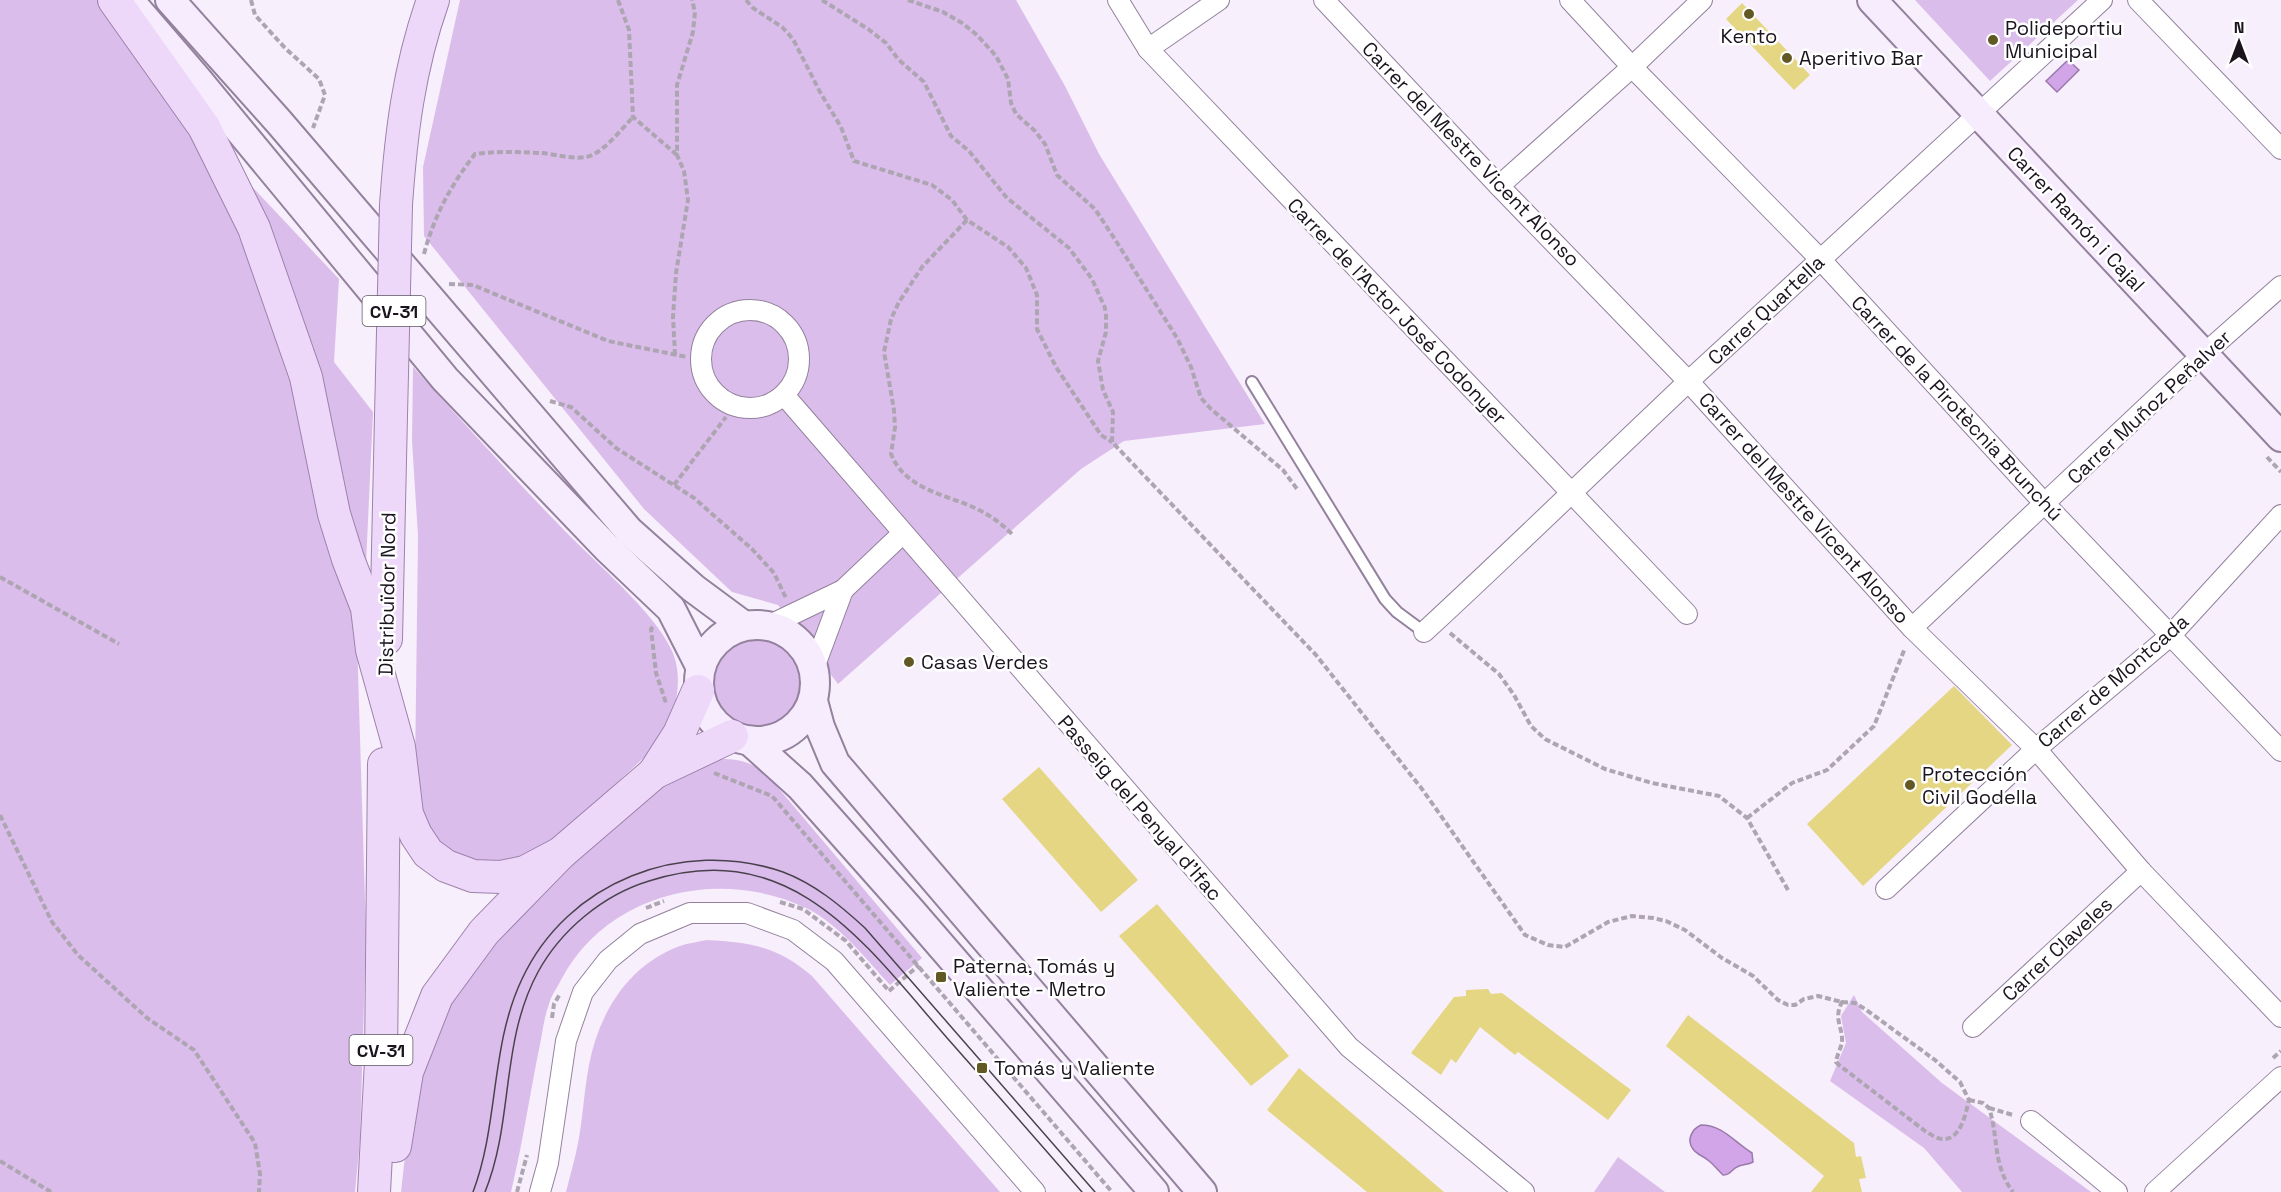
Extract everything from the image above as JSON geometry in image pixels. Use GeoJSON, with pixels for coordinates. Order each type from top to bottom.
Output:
{"type":"FeatureCollection","features":[{"type":"Feature","properties":{"kind":"main road"},"geometry":{"type":"LineString","coordinates":[[114,0],[204,127],[254,228],[306,377],[334,514],[367,608],[372,650],[399,747],[407,814],[416,835],[428,853],[446,866],[473,876],[501,877],[525,872],[561,853]]}},
{"type":"Feature","properties":{"kind":"main road"},"geometry":{"type":"LineString","coordinates":[[129,0],[198,79],[446,379],[607,548],[671,609],[699,678],[704,710],[716,725],[741,738],[800,786],[942,945],[1154,1192]]}},
{"type":"Feature","properties":{"kind":"main road"},"geometry":{"type":"LineString","coordinates":[[170,0],[279,122],[629,531],[693,588],[768,619],[790,633],[805,649],[814,668],[816,685],[813,701],[806,716],[795,727],[781,736],[766,741],[741,738],[654,773]]}},
{"type":"Feature","properties":{"kind":"main road","name":"Distribuïdor Nord"},"geometry":{"type":"LineString","coordinates":[[374,1192],[381,1061],[385,693],[396,205],[400,140],[410,80],[433,0]]}},
{"type":"Feature","properties":{"kind":"main road","name":"Carrer Ramón i Cajal"},"geometry":{"type":"LineString","coordinates":[[1872,0],[2281,436]]}},
{"type":"Feature","properties":{"kind":"main road"},"geometry":{"type":"LineString","coordinates":[[390,1192],[397,1123],[407,1072],[437,996],[484,932],[561,853],[654,773],[679,734],[706,652],[716,640],[729,631],[768,619]]}},
{"type":"Feature","properties":{"kind":"main road"},"geometry":{"type":"LineString","coordinates":[[813,701],[820,727],[835,763],[1202,1192]]}},
{"type":"Feature","properties":{"kind":"street","name":"Carrer de l'Actor José Codonyer"},"geometry":{"type":"LineString","coordinates":[[1118,0],[1148,49],[1687,614]]}},
{"type":"Feature","properties":{"kind":"street"},"geometry":{"type":"LineString","coordinates":[[1148,49],[1219,0]]}},
{"type":"Feature","properties":{"kind":"street","name":"Carrer del Mestre Vicent Alonso"},"geometry":{"type":"LineString","coordinates":[[1324,0],[1499,186],[1689,382],[1912,628],[2036,749],[2141,871],[2281,1017]]}},
{"type":"Feature","properties":{"kind":"street","name":"Carrer de la Pirotècnia Brunchú"},"geometry":{"type":"LineString","coordinates":[[1570,0],[1632,67],[1820,259],[2045,504],[2281,751]]}},
{"type":"Feature","properties":{"kind":"street"},"geometry":{"type":"LineString","coordinates":[[1499,186],[1632,67],[1702,0]]}},
{"type":"Feature","properties":{"kind":"street","name":"Carrer Quartella"},"geometry":{"type":"LineString","coordinates":[[1430,626],[1820,259],[1979,116],[2102,0]]}},
{"type":"Feature","properties":{"kind":"street"},"geometry":{"type":"LineString","coordinates":[[2138,0],[2281,149]]}},
{"type":"Feature","properties":{"kind":"street","name":"Carrer Muñoz Peñalver"},"geometry":{"type":"LineString","coordinates":[[1912,628],[2281,286]]}},
{"type":"Feature","properties":{"kind":"street"},"geometry":{"type":"LineString","coordinates":[[746,311],[763,312],[779,319],[791,332],[798,348],[799,365],[794,381],[784,395],[769,405],[752,408],[735,406],[720,398],[709,385],[703,371],[702,354],[706,338],[716,324],[730,315],[746,311]]}},
{"type":"Feature","properties":{"kind":"street","name":"Passeig del Penyal d'Ifac"},"geometry":{"type":"LineString","coordinates":[[784,395],[902,534],[1349,1047],[1524,1192]]}},
{"type":"Feature","properties":{"kind":"street","name":"Carrer de Montcada"},"geometry":{"type":"LineString","coordinates":[[1886,889],[2036,749],[2170,636],[2281,515]]}},
{"type":"Feature","properties":{"kind":"street"},"geometry":{"type":"LineString","coordinates":[[768,619],[843,590],[902,534]]}},
{"type":"Feature","properties":{"kind":"street"},"geometry":{"type":"LineString","coordinates":[[814,668],[843,590]]}},
{"type":"Feature","properties":{"kind":"street","name":"Carrer Claveles"},"geometry":{"type":"LineString","coordinates":[[1973,1027],[2141,871]]}},
{"type":"Feature","properties":{"kind":"street"},"geometry":{"type":"LineString","coordinates":[[540,1192],[548,1162],[566,1041],[583,992],[608,960],[640,934],[690,913],[747,913],[793,930],[834,961],[1035,1192]]}},
{"type":"Feature","properties":{"kind":"street"},"geometry":{"type":"LineString","coordinates":[[2155,1192],[2281,1077]]}},
{"type":"Feature","properties":{"kind":"street"},"geometry":{"type":"LineString","coordinates":[[2031,1121],[2117,1192]]}},
{"type":"Feature","properties":{"kind":"lane"},"geometry":{"type":"LineString","coordinates":[[1252,382],[1385,599],[1396,612],[1430,626]]}},
{"type":"Feature","properties":{"kind":"path"},"geometry":{"type":"LineString","coordinates":[[251,0],[255,15],[285,48],[319,79],[325,95],[312,129]]}},
{"type":"Feature","properties":{"kind":"path"},"geometry":{"type":"LineString","coordinates":[[422,260],[430,228],[450,188],[475,154],[543,153],[577,158],[594,155],[633,117],[629,30],[618,0]]}},
{"type":"Feature","properties":{"kind":"path"},"geometry":{"type":"LineString","coordinates":[[675,355],[673,317],[676,273],[688,200],[684,171],[677,155],[677,85],[693,32],[695,12],[692,0]]}},
{"type":"Feature","properties":{"kind":"path"},"geometry":{"type":"LineString","coordinates":[[746,0],[753,8],[782,27],[793,39],[841,127],[854,161],[932,185],[952,200],[967,220],[1008,247],[1026,268],[1037,295],[1037,329],[1056,368],[1083,411],[1101,435],[1112,442],[1316,655],[1422,789],[1525,935],[1548,945],[1566,947],[1608,922],[1632,916],[1653,918],[1685,930],[1722,958],[1753,976],[1784,1003],[1795,1005],[1804,999],[1818,996],[1855,1003],[1935,1060],[1960,1082],[1969,1100],[1960,1127],[1950,1139],[1941,1139],[1925,1131],[1836,1062],[1842,1043],[1838,1014],[1842,1002]]}},
{"type":"Feature","properties":{"kind":"path"},"geometry":{"type":"LineString","coordinates":[[822,0],[868,28],[924,82],[951,136],[969,151],[1007,198],[1069,248],[1092,279],[1105,308],[1106,316],[1106,332],[1098,361],[1103,390],[1113,412],[1112,442]]}},
{"type":"Feature","properties":{"kind":"path"},"geometry":{"type":"LineString","coordinates":[[908,0],[943,12],[962,23],[977,34],[992,50],[1008,79],[1011,103],[1016,114],[1035,131],[1045,144],[1057,175],[1095,209],[1148,289],[1160,314],[1185,352],[1201,398],[1283,470],[1297,489]]}},
{"type":"Feature","properties":{"kind":"path"},"geometry":{"type":"LineString","coordinates":[[633,117],[677,155]]}},
{"type":"Feature","properties":{"kind":"path"},"geometry":{"type":"LineString","coordinates":[[967,220],[922,267],[899,302],[891,319],[884,352],[894,410],[895,427],[891,441],[891,454],[899,468],[926,490],[942,494],[988,515],[1000,522],[1013,535]]}},
{"type":"Feature","properties":{"kind":"path"},"geometry":{"type":"LineString","coordinates":[[442,284],[473,285],[608,341],[687,357]]}},
{"type":"Feature","properties":{"kind":"path"},"geometry":{"type":"LineString","coordinates":[[549,401],[571,407],[616,448],[694,498],[752,549],[774,573],[768,619]]}},
{"type":"Feature","properties":{"kind":"path"},"geometry":{"type":"LineString","coordinates":[[674,485],[726,417]]}},
{"type":"Feature","properties":{"kind":"path"},"geometry":{"type":"LineString","coordinates":[[0,577],[120,644]]}},
{"type":"Feature","properties":{"kind":"path"},"geometry":{"type":"LineString","coordinates":[[1430,626],[1499,674],[1531,726],[1545,739],[1605,769],[1652,783],[1719,796],[1747,818],[1788,890]]}},
{"type":"Feature","properties":{"kind":"path"},"geometry":{"type":"LineString","coordinates":[[1747,818],[1792,783],[1827,770],[1874,726],[1912,628]]}},
{"type":"Feature","properties":{"kind":"path"},"geometry":{"type":"LineString","coordinates":[[0,815],[52,922],[78,955],[147,1018],[194,1050],[255,1143],[260,1174],[259,1192]]}},
{"type":"Feature","properties":{"kind":"path"},"geometry":{"type":"LineString","coordinates":[[771,899],[803,909],[846,941],[889,991]]}},
{"type":"Feature","properties":{"kind":"path"},"geometry":{"type":"LineString","coordinates":[[637,914],[654,903],[665,901]]}},
{"type":"Feature","properties":{"kind":"path"},"geometry":{"type":"LineString","coordinates":[[872,1006],[942,945]]}},
{"type":"Feature","properties":{"kind":"path"},"geometry":{"type":"LineString","coordinates":[[550,1027],[554,1004],[564,987]]}},
{"type":"Feature","properties":{"kind":"path"},"geometry":{"type":"LineString","coordinates":[[1969,1100],[2031,1121]]}},
{"type":"Feature","properties":{"kind":"path"},"geometry":{"type":"LineString","coordinates":[[1989,1108],[1999,1167],[2002,1177],[2013,1192]]}},
{"type":"Feature","properties":{"kind":"path"},"geometry":{"type":"LineString","coordinates":[[517,1192],[528,1153]]}},
{"type":"Feature","properties":{"kind":"path"},"geometry":{"type":"LineString","coordinates":[[0,1161],[51,1192]]}},
{"type":"Feature","properties":{"kind":"shaded area"},"geometry":{"type":"Polygon","coordinates":[[[0,0],[102,0],[193,124],[339,279],[334,362],[373,412],[366,564],[357,639],[366,933],[360,1140],[355,1192],[0,1192],[0,0]]]}},
{"type":"Feature","properties":{"kind":"shaded area"},"geometry":{"type":"Polygon","coordinates":[[[460,0],[1016,0],[1065,86],[1099,154],[1265,424],[1124,441],[1081,469],[838,684],[778,605],[732,592],[644,509],[424,236],[423,167],[460,0]]]}},
{"type":"Feature","properties":{"kind":"shaded area","name":"Polideportiu Municipal"},"geometry":{"type":"Polygon","coordinates":[[[1915,0],[2078,0],[1990,81],[1915,0]]]}},
{"type":"Feature","properties":{"kind":"shaded area"},"geometry":{"type":"Polygon","coordinates":[[[2068,60],[2079,70],[2057,92],[2046,81],[2068,60]]]}},
{"type":"Feature","properties":{"kind":"shaded area"},"geometry":{"type":"Polygon","coordinates":[[[413,367],[526,491],[638,604],[663,635],[671,649],[677,671],[677,694],[665,738],[541,853],[494,869],[443,853],[417,812],[415,773],[418,536],[412,441],[413,367]]]}},
{"type":"Feature","properties":{"kind":"shaded area"},"geometry":{"type":"Polygon","coordinates":[[[755,635],[773,639],[787,649],[797,663],[801,681],[797,699],[787,713],[773,723],[755,727],[737,723],[723,713],[713,699],[709,681],[713,663],[723,649],[737,639],[755,635]]]}},
{"type":"Feature","properties":{"kind":"shaded area"},"geometry":{"type":"Polygon","coordinates":[[[725,759],[749,764],[769,777],[922,958],[890,985],[830,923],[806,908],[773,896],[738,890],[703,890],[668,896],[636,908],[607,926],[581,950],[551,998],[544,1023],[511,1192],[401,1192],[413,1085],[446,996],[494,931],[662,783],[708,760],[725,759]]]}},
{"type":"Feature","properties":{"kind":"shaded area"},"geometry":{"type":"Polygon","coordinates":[[[707,940],[737,942],[775,952],[812,976],[1000,1192],[566,1192],[578,1143],[589,1065],[600,1027],[608,1010],[631,978],[645,965],[680,946],[707,940]]]}},
{"type":"Feature","properties":{"kind":"shaded area"},"geometry":{"type":"Polygon","coordinates":[[[1854,995],[1862,1012],[1942,1083],[2091,1192],[1962,1192],[1924,1148],[1830,1081],[1846,1043],[1841,1016],[1854,995]]]}},
{"type":"Feature","properties":{"kind":"shaded area"},"geometry":{"type":"Polygon","coordinates":[[[1701,1125],[1716,1128],[1728,1135],[1752,1153],[1753,1162],[1739,1166],[1723,1175],[1691,1146],[1691,1135],[1701,1125]]]}},
{"type":"Feature","properties":{"kind":"shaded area"},"geometry":{"type":"Polygon","coordinates":[[[1618,1157],[1665,1192],[1594,1192],[1618,1157]]]}},
{"type":"Feature","properties":{"kind":"building"},"geometry":{"type":"Polygon","coordinates":[[[1742,3],[1810,75],[1794,90],[1726,19],[1742,3]]]}},
{"type":"Feature","properties":{"kind":"building","name":"Protección Civil Godella"},"geometry":{"type":"Polygon","coordinates":[[[1954,686],[2012,745],[1863,886],[1807,824],[1954,686]]]}},
{"type":"Feature","properties":{"kind":"building"},"geometry":{"type":"Polygon","coordinates":[[[1039,767],[1138,880],[1101,912],[1002,799],[1039,767]]]}},
{"type":"Feature","properties":{"kind":"building"},"geometry":{"type":"Polygon","coordinates":[[[1157,904],[1289,1056],[1251,1086],[1119,936],[1157,904]]]}},
{"type":"Feature","properties":{"kind":"building"},"geometry":{"type":"Polygon","coordinates":[[[1488,989],[1491,994],[1502,993],[1631,1090],[1608,1120],[1518,1052],[1515,1055],[1480,1027],[1456,1063],[1451,1059],[1441,1075],[1411,1053],[1454,997],[1466,996],[1466,990],[1488,989]]]}},
{"type":"Feature","properties":{"kind":"building"},"geometry":{"type":"Polygon","coordinates":[[[1688,1015],[1854,1143],[1856,1157],[1861,1156],[1866,1178],[1859,1179],[1862,1192],[1811,1192],[1824,1176],[1666,1046],[1688,1015]]]}},
{"type":"Feature","properties":{"kind":"building"},"geometry":{"type":"Polygon","coordinates":[[[1299,1068],[1444,1192],[1367,1192],[1267,1110],[1299,1068]]]}},
{"type":"Feature","properties":{"kind":"tram line"},"geometry":{"type":"LineString","coordinates":[[473,1192],[487,1139],[499,1058],[512,1005],[522,979],[542,945],[568,916],[598,893],[632,876],[668,865],[706,860],[745,863],[783,872],[817,889],[847,912],[865,928],[1095,1192]]}},
{"type":"Feature","properties":{"kind":"tram line"},"geometry":{"type":"LineString","coordinates":[[485,1192],[500,1138],[518,1026],[526,999],[547,957],[571,928],[615,895],[649,881],[700,871],[745,873],[785,886],[821,908],[855,936],[887,968],[1082,1192]]}},
{"type":"Feature","properties":{"kind":"place","name":"Kento"},"geometry":{"type":"Point","coordinates":[1749,14]}},
{"type":"Feature","properties":{"kind":"place","name":"Polideportiu Municipal"},"geometry":{"type":"Point","coordinates":[1993,40]}},
{"type":"Feature","properties":{"kind":"place","name":"Aperitivo Bar"},"geometry":{"type":"Point","coordinates":[1787,58]}},
{"type":"Feature","properties":{"kind":"place","name":"Casas Verdes"},"geometry":{"type":"Point","coordinates":[909,662]}},
{"type":"Feature","properties":{"kind":"place","name":"Protección Civil Godella"},"geometry":{"type":"Point","coordinates":[1910,785]}},
{"type":"Feature","properties":{"kind":"place","name":"Paterna, Tomás y Valiente - Metro"},"geometry":{"type":"Point","coordinates":[941,977]}},
{"type":"Feature","properties":{"kind":"place","name":"Tomás y Valiente"},"geometry":{"type":"Point","coordinates":[982,1068]}}]}
